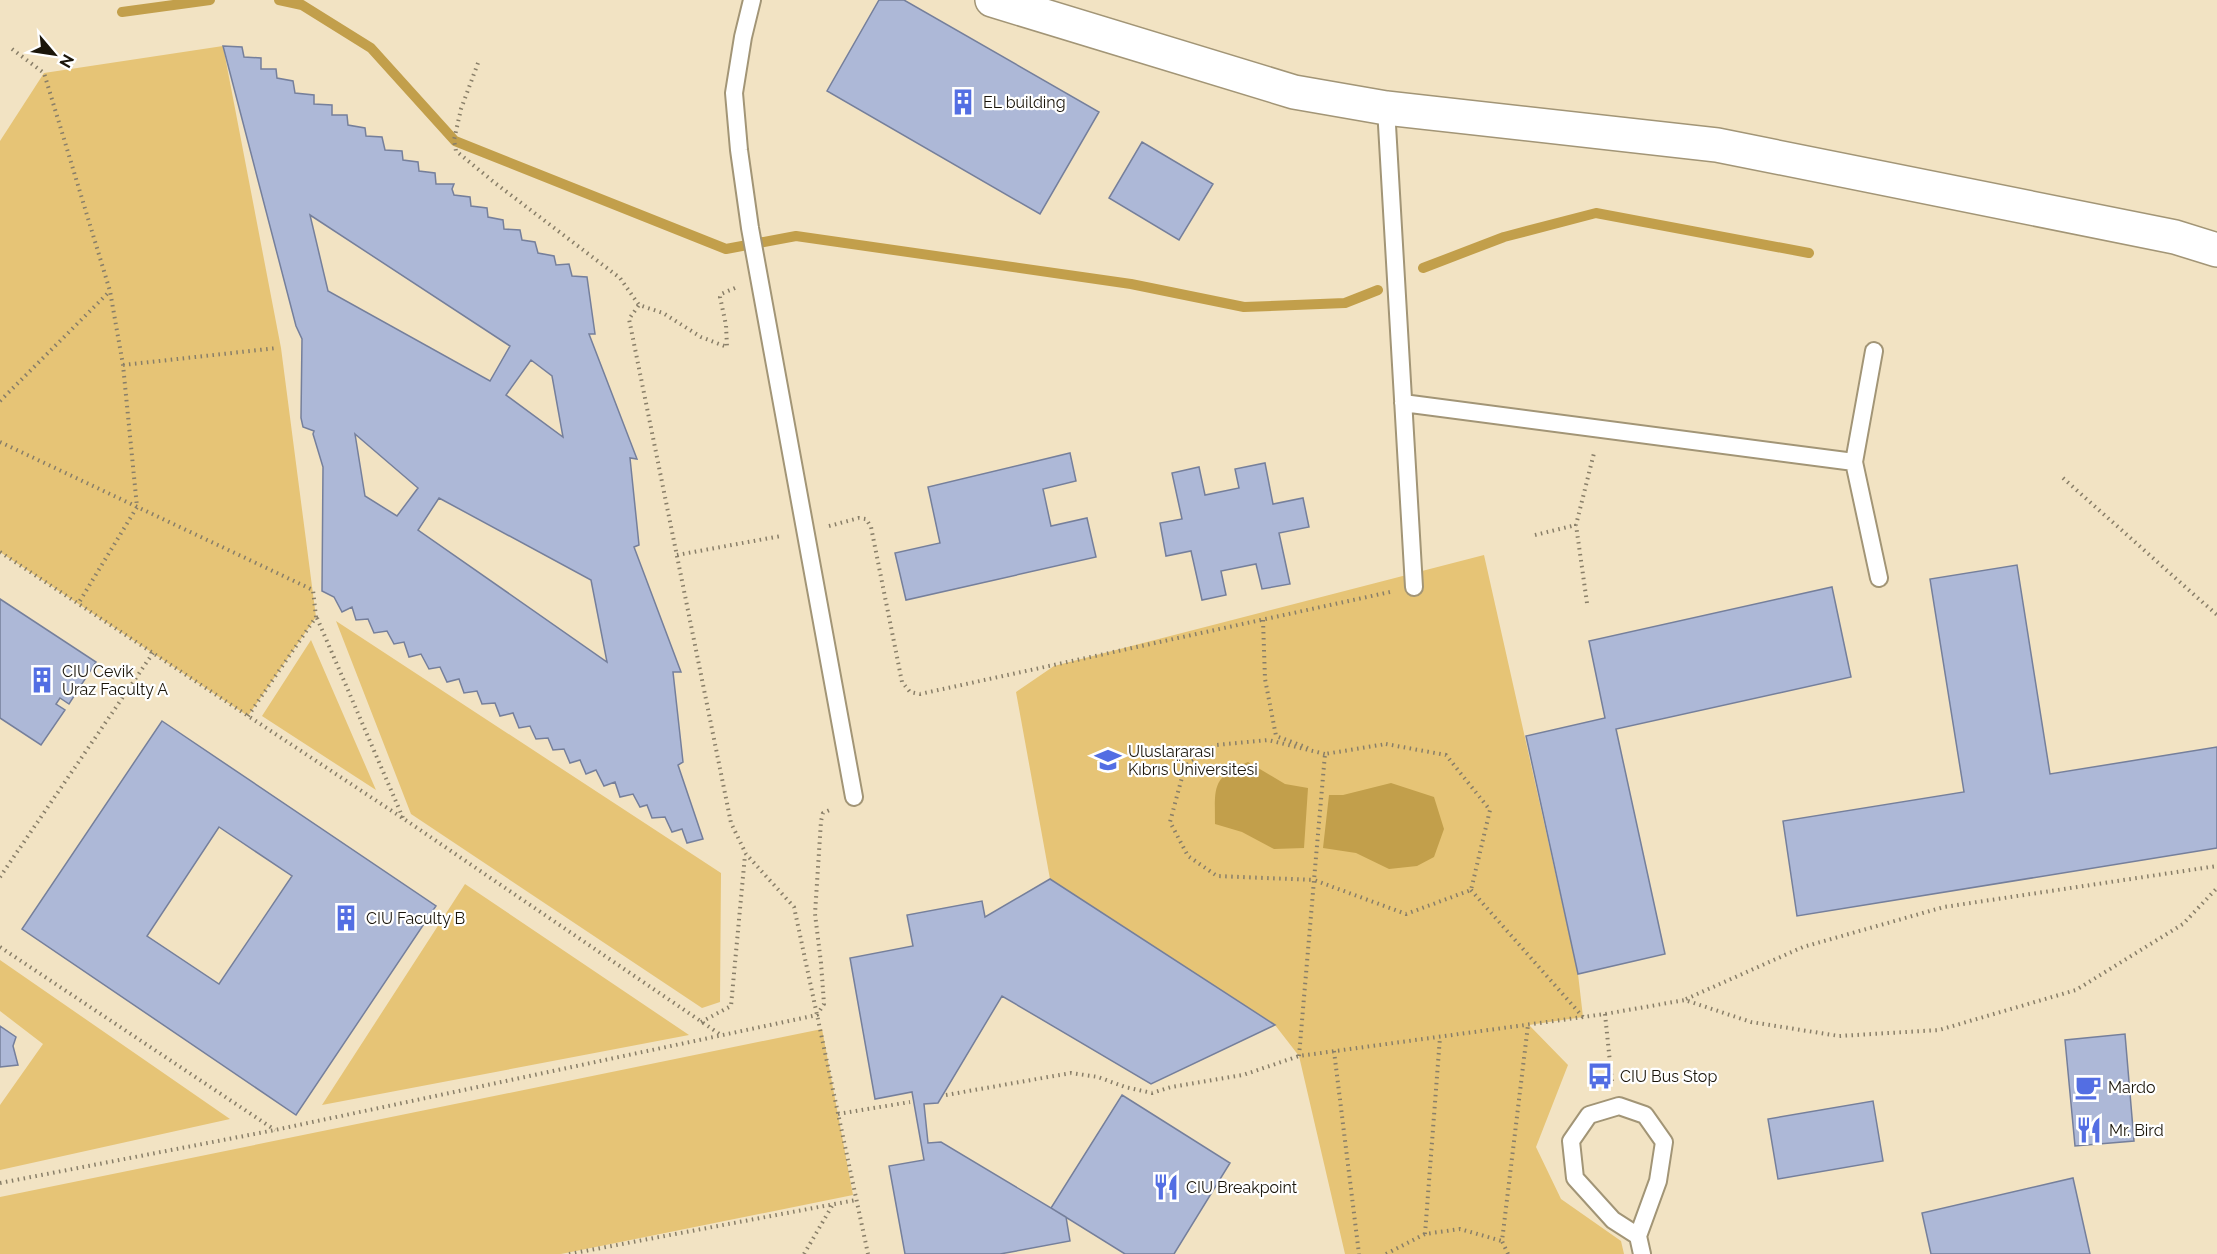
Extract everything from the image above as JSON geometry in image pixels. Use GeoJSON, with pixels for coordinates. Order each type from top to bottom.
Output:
{"type":"FeatureCollection","features":[{"type":"Feature","properties":{"kind":"street"},"geometry":{"type":"LineString","coordinates":[[992,0],[1294,92],[1386,108],[1718,145],[2175,237],[2217,250]]}},
{"type":"Feature","properties":{"kind":"lane"},"geometry":{"type":"LineString","coordinates":[[752,0],[742,37],[734,93],[739,150],[750,228],[854,797]]}},
{"type":"Feature","properties":{"kind":"lane"},"geometry":{"type":"LineString","coordinates":[[1386,108],[1414,587]]}},
{"type":"Feature","properties":{"kind":"lane"},"geometry":{"type":"LineString","coordinates":[[1874,351],[1854,462],[1879,578]]}},
{"type":"Feature","properties":{"kind":"lane"},"geometry":{"type":"LineString","coordinates":[[1403,403],[1854,462]]}},
{"type":"Feature","properties":{"kind":"lane"},"geometry":{"type":"LineString","coordinates":[[1638,1236],[1613,1220],[1575,1178],[1571,1141],[1588,1115],[1619,1106],[1645,1115],[1664,1142],[1658,1181],[1638,1236],[1642,1254]]}},
{"type":"Feature","properties":{"kind":"path"},"geometry":{"type":"LineString","coordinates":[[12,50],[44,73],[110,291],[123,365],[137,507],[78,604]]}},
{"type":"Feature","properties":{"kind":"path"},"geometry":{"type":"LineString","coordinates":[[478,63],[460,109],[454,140],[456,151],[620,278],[639,305],[663,313],[701,337],[727,347],[729,346],[721,294],[760,276]]}},
{"type":"Feature","properties":{"kind":"path"},"geometry":{"type":"LineString","coordinates":[[0,401],[110,291]]}},
{"type":"Feature","properties":{"kind":"path"},"geometry":{"type":"LineString","coordinates":[[639,305],[629,319],[731,823],[746,854],[794,907],[868,1254]]}},
{"type":"Feature","properties":{"kind":"path"},"geometry":{"type":"LineString","coordinates":[[123,365],[277,348]]}},
{"type":"Feature","properties":{"kind":"path"},"geometry":{"type":"LineString","coordinates":[[1587,603],[1576,525],[1600,429]]}},
{"type":"Feature","properties":{"kind":"path"},"geometry":{"type":"LineString","coordinates":[[0,442],[313,590],[316,617],[404,819]]}},
{"type":"Feature","properties":{"kind":"path"},"geometry":{"type":"LineString","coordinates":[[2063,478],[2217,615]]}},
{"type":"Feature","properties":{"kind":"path"},"geometry":{"type":"LineString","coordinates":[[677,555],[806,531],[859,518],[866,519],[871,527],[902,682],[910,692],[920,694],[1414,587]]}},
{"type":"Feature","properties":{"kind":"path"},"geometry":{"type":"LineString","coordinates":[[1535,535],[1576,525]]}},
{"type":"Feature","properties":{"kind":"path"},"geometry":{"type":"LineString","coordinates":[[0,552],[404,819],[721,1035]]}},
{"type":"Feature","properties":{"kind":"path"},"geometry":{"type":"LineString","coordinates":[[248,716],[316,617]]}},
{"type":"Feature","properties":{"kind":"path"},"geometry":{"type":"LineString","coordinates":[[1263,620],[1265,679],[1276,736],[1325,754]]}},
{"type":"Feature","properties":{"kind":"path"},"geometry":{"type":"LineString","coordinates":[[0,877],[153,653]]}},
{"type":"Feature","properties":{"kind":"path"},"geometry":{"type":"LineString","coordinates":[[1268,740],[1325,754],[1386,744],[1446,755],[1490,810],[1471,890],[1406,914],[1314,880],[1217,876],[1188,856],[1170,822],[1185,766],[1216,745],[1268,740]]}},
{"type":"Feature","properties":{"kind":"path"},"geometry":{"type":"LineString","coordinates":[[1299,1056],[1325,754]]}},
{"type":"Feature","properties":{"kind":"path"},"geometry":{"type":"LineString","coordinates":[[0,1183],[275,1130],[817,1015],[824,1004],[814,914],[823,813],[851,805],[854,797]]}},
{"type":"Feature","properties":{"kind":"path"},"geometry":{"type":"LineString","coordinates":[[701,1022],[731,1006],[746,854]]}},
{"type":"Feature","properties":{"kind":"path"},"geometry":{"type":"LineString","coordinates":[[946,1095],[1071,1073],[1098,1077],[1125,1088],[1152,1093],[1171,1087],[1243,1075],[1299,1056],[1605,1014],[1685,1000],[1803,947],[1944,907],[2217,866]]}},
{"type":"Feature","properties":{"kind":"path"},"geometry":{"type":"LineString","coordinates":[[1685,1000],[1750,1022],[1839,1036],[1939,1030],[2076,990],[2182,924],[2217,888]]}},
{"type":"Feature","properties":{"kind":"path"},"geometry":{"type":"LineString","coordinates":[[1471,890],[1582,1017]]}},
{"type":"Feature","properties":{"kind":"path"},"geometry":{"type":"LineString","coordinates":[[0,947],[275,1130]]}},
{"type":"Feature","properties":{"kind":"path"},"geometry":{"type":"LineString","coordinates":[[1605,1014],[1614,1108]]}},
{"type":"Feature","properties":{"kind":"path"},"geometry":{"type":"LineString","coordinates":[[1508,1254],[1502,1241],[1528,1024]]}},
{"type":"Feature","properties":{"kind":"path"},"geometry":{"type":"LineString","coordinates":[[1425,1234],[1440,1037]]}},
{"type":"Feature","properties":{"kind":"path"},"geometry":{"type":"LineString","coordinates":[[1334,1051],[1359,1254]]}},
{"type":"Feature","properties":{"kind":"path"},"geometry":{"type":"LineString","coordinates":[[838,1114],[910,1102]]}},
{"type":"Feature","properties":{"kind":"path"},"geometry":{"type":"LineString","coordinates":[[569,1254],[856,1200]]}},
{"type":"Feature","properties":{"kind":"path"},"geometry":{"type":"LineString","coordinates":[[804,1254],[832,1205]]}},
{"type":"Feature","properties":{"kind":"path"},"geometry":{"type":"LineString","coordinates":[[1386,1254],[1425,1234],[1460,1229],[1502,1241]]}},
{"type":"Feature","properties":{"kind":"shaded area"},"geometry":{"type":"Polygon","coordinates":[[[223,46],[281,348],[316,617],[248,716],[0,552],[0,141],[44,73],[223,46]]]}},
{"type":"Feature","properties":{"kind":"shaded area"},"geometry":{"type":"Polygon","coordinates":[[[1484,555],[1578,974],[1583,1017],[1529,1025],[1568,1065],[1536,1147],[1561,1199],[1621,1241],[1624,1254],[1345,1254],[1299,1056],[1275,1025],[1050,879],[1016,692],[1054,666],[1484,555]]]}},
{"type":"Feature","properties":{"kind":"shaded area"},"geometry":{"type":"Polygon","coordinates":[[[336,621],[721,873],[720,1002],[702,1008],[411,814],[336,621]]]}},
{"type":"Feature","properties":{"kind":"shaded area"},"geometry":{"type":"Polygon","coordinates":[[[311,640],[376,790],[262,716],[311,640]]]}},
{"type":"Feature","properties":{"kind":"shaded area"},"geometry":{"type":"Polygon","coordinates":[[[1248,762],[1285,784],[1308,788],[1304,848],[1274,849],[1242,832],[1215,824],[1216,793],[1221,779],[1236,767],[1248,762]]]}},
{"type":"Feature","properties":{"kind":"shaded area"},"geometry":{"type":"Polygon","coordinates":[[[1391,783],[1434,797],[1444,829],[1434,857],[1417,866],[1389,869],[1356,853],[1323,848],[1329,795],[1343,795],[1391,783]]]}},
{"type":"Feature","properties":{"kind":"shaded area"},"geometry":{"type":"Polygon","coordinates":[[[465,884],[689,1035],[322,1105],[465,884]]]}},
{"type":"Feature","properties":{"kind":"shaded area"},"geometry":{"type":"Polygon","coordinates":[[[0,960],[230,1119],[0,1170],[0,1105],[43,1044],[0,1011],[0,960]]]}},
{"type":"Feature","properties":{"kind":"shaded area"},"geometry":{"type":"Polygon","coordinates":[[[822,1029],[853,1195],[561,1254],[0,1254],[0,1197],[822,1029]]]}},
{"type":"Feature","properties":{"kind":"building","name":"EL building"},"geometry":{"type":"Polygon","coordinates":[[[879,0],[904,0],[1099,112],[1040,214],[827,91],[879,0]]]}},
{"type":"Feature","properties":{"kind":"building"},"geometry":{"type":"Polygon","coordinates":[[[223,46],[242,47],[244,57],[261,58],[261,69],[276,69],[277,78],[293,81],[295,93],[314,95],[314,104],[332,105],[332,115],[347,115],[348,125],[365,128],[366,136],[382,137],[385,150],[402,151],[403,160],[418,162],[419,171],[435,173],[436,184],[454,184],[452,189],[454,195],[470,197],[471,206],[487,208],[488,217],[503,220],[504,229],[520,230],[522,240],[535,242],[538,253],[554,256],[556,265],[569,264],[572,276],[587,277],[595,334],[589,334],[637,459],[630,458],[639,545],[634,547],[681,672],[673,672],[683,762],[678,765],[703,839],[687,843],[682,829],[672,832],[665,817],[652,818],[647,805],[640,807],[633,794],[620,797],[615,782],[604,786],[596,770],[586,774],[580,760],[570,763],[564,749],[553,750],[548,738],[536,739],[530,726],[519,728],[513,713],[500,716],[495,703],[482,704],[477,691],[464,693],[459,679],[447,682],[440,667],[429,669],[421,654],[409,657],[404,642],[394,644],[387,631],[374,633],[368,619],[356,620],[352,607],[342,612],[334,597],[322,591],[323,467],[314,431],[303,427],[301,418],[302,339],[296,326],[223,46]],[[310,215],[328,291],[490,381],[510,346],[310,215]],[[531,360],[506,395],[563,437],[552,376],[531,360]],[[355,434],[365,496],[397,516],[418,488],[355,434]],[[439,498],[418,530],[607,662],[591,580],[439,498]]]}},
{"type":"Feature","properties":{"kind":"building"},"geometry":{"type":"Polygon","coordinates":[[[1142,142],[1213,184],[1179,240],[1109,198],[1142,142]]]}},
{"type":"Feature","properties":{"kind":"building"},"geometry":{"type":"Polygon","coordinates":[[[1070,453],[1076,481],[1043,489],[1051,526],[1087,518],[1096,557],[906,600],[895,553],[940,543],[928,487],[1070,453]]]}},
{"type":"Feature","properties":{"kind":"building"},"geometry":{"type":"Polygon","coordinates":[[[1265,463],[1273,504],[1303,498],[1309,527],[1279,533],[1290,584],[1262,589],[1256,564],[1221,571],[1226,595],[1202,600],[1191,551],[1166,556],[1160,523],[1182,519],[1172,473],[1199,467],[1205,495],[1239,488],[1235,469],[1265,463]]]}},
{"type":"Feature","properties":{"kind":"building"},"geometry":{"type":"Polygon","coordinates":[[[2017,565],[2050,774],[2217,747],[2217,848],[1797,916],[1783,821],[1964,792],[1930,579],[2017,565]]]}},
{"type":"Feature","properties":{"kind":"building"},"geometry":{"type":"Polygon","coordinates":[[[1832,587],[1851,677],[1616,729],[1665,954],[1578,974],[1526,736],[1605,718],[1589,641],[1832,587]]]}},
{"type":"Feature","properties":{"kind":"building","name":"CIU Cevik Uraz Faculty A"},"geometry":{"type":"Polygon","coordinates":[[[0,599],[96,662],[69,704],[60,698],[56,704],[65,710],[41,745],[0,718],[0,599]]]}},
{"type":"Feature","properties":{"kind":"building","name":"CIU Faculty B"},"geometry":{"type":"Polygon","coordinates":[[[162,721],[436,906],[296,1115],[22,929],[162,721]],[[219,827],[147,936],[219,984],[292,876],[219,827]]]}},
{"type":"Feature","properties":{"kind":"building"},"geometry":{"type":"Polygon","coordinates":[[[1050,879],[1275,1025],[1151,1084],[1002,996],[938,1103],[924,1104],[928,1143],[941,1142],[1066,1217],[1070,1241],[1000,1254],[905,1254],[889,1166],[924,1160],[912,1092],[875,1099],[850,958],[913,946],[907,915],[982,901],[985,917],[1050,879]]]}},
{"type":"Feature","properties":{"kind":"building"},"geometry":{"type":"Polygon","coordinates":[[[0,1026],[16,1037],[13,1046],[18,1065],[0,1067],[0,1026]]]}},
{"type":"Feature","properties":{"kind":"building"},"geometry":{"type":"Polygon","coordinates":[[[2125,1034],[2134,1141],[2075,1146],[2065,1040],[2125,1034]]]}},
{"type":"Feature","properties":{"kind":"building"},"geometry":{"type":"Polygon","coordinates":[[[1122,1095],[1230,1163],[1174,1254],[1125,1254],[1051,1208],[1122,1095]]]}},
{"type":"Feature","properties":{"kind":"building"},"geometry":{"type":"Polygon","coordinates":[[[1873,1101],[1883,1161],[1778,1179],[1768,1119],[1873,1101]]]}},
{"type":"Feature","properties":{"kind":"building"},"geometry":{"type":"Polygon","coordinates":[[[2073,1178],[2090,1254],[1931,1254],[1922,1213],[2073,1178]]]}},
{"type":"Feature","properties":{"kind":"waterway"},"geometry":{"type":"LineString","coordinates":[[122,12],[210,0]]}},
{"type":"Feature","properties":{"kind":"waterway"},"geometry":{"type":"LineString","coordinates":[[279,0],[302,5],[371,48],[455,141],[726,249],[796,236],[1131,284],[1244,307],[1345,303],[1378,290]]}},
{"type":"Feature","properties":{"kind":"waterway"},"geometry":{"type":"LineString","coordinates":[[1423,268],[1504,237],[1596,213],[1809,253]]}},
{"type":"Feature","properties":{"kind":"place","name":"EL building"},"geometry":{"type":"Point","coordinates":[963,102]}},
{"type":"Feature","properties":{"kind":"place","name":"CIU Cevik Uraz Faculty A"},"geometry":{"type":"Point","coordinates":[42,680]}},
{"type":"Feature","properties":{"kind":"place","name":"Uluslararası Kıbrıs Üniversitesi"},"geometry":{"type":"Point","coordinates":[1108,760]}},
{"type":"Feature","properties":{"kind":"place","name":"CIU Faculty B"},"geometry":{"type":"Point","coordinates":[346,918]}},
{"type":"Feature","properties":{"kind":"place","name":"CIU Bus Stop"},"geometry":{"type":"Point","coordinates":[1600,1076]}},
{"type":"Feature","properties":{"kind":"place","name":"Mardo"},"geometry":{"type":"Point","coordinates":[2088,1087]}},
{"type":"Feature","properties":{"kind":"place","name":"Mr. Bird"},"geometry":{"type":"Point","coordinates":[2089,1130]}},
{"type":"Feature","properties":{"kind":"place","name":"CIU Breakpoint"},"geometry":{"type":"Point","coordinates":[1166,1187]}}]}
